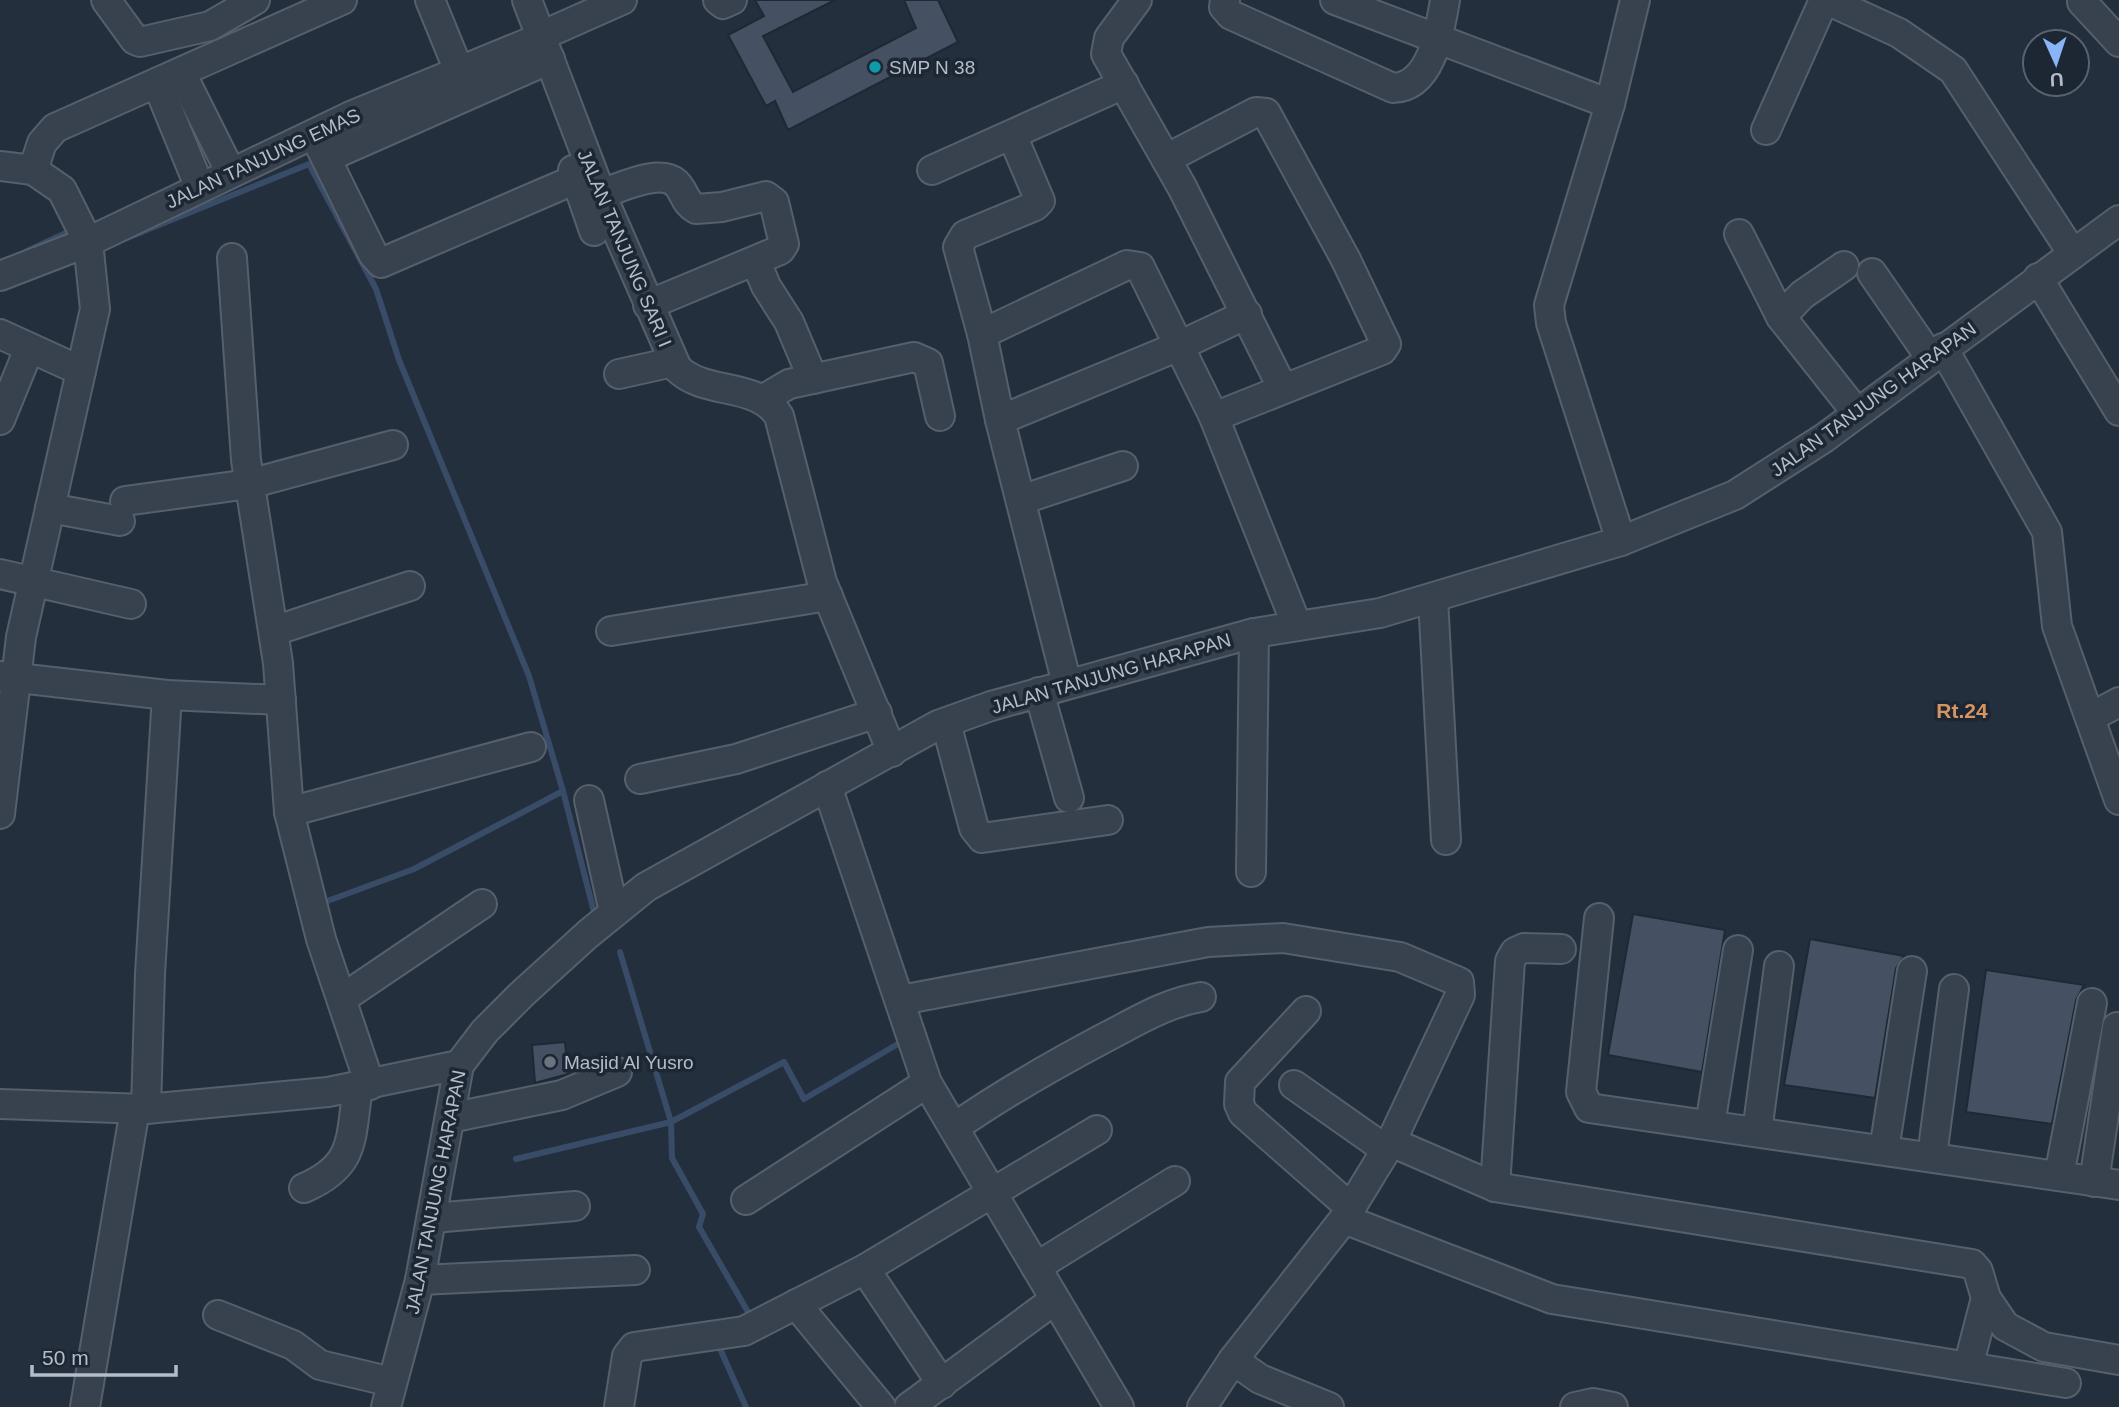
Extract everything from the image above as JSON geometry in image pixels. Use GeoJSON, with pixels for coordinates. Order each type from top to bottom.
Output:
{"type":"FeatureCollection","features":[{"type":"Feature","properties":{"kind":"street"},"geometry":{"type":"LineString","coordinates":[[106,0],[135,40],[153,40],[211,26],[255,0]]}},
{"type":"Feature","properties":{"kind":"street"},"geometry":{"type":"LineString","coordinates":[[33,170],[42,143],[55,128],[342,0]]}},
{"type":"Feature","properties":{"kind":"street"},"geometry":{"type":"LineString","coordinates":[[430,0],[459,71]]}},
{"type":"Feature","properties":{"kind":"street"},"geometry":{"type":"LineString","coordinates":[[510,0],[539,51],[594,231]]}},
{"type":"Feature","properties":{"kind":"street","name":"JALAN TANJUNG SARI I"},"geometry":{"type":"LineString","coordinates":[[527,0],[539,51],[673,362],[690,378],[762,400]]}},
{"type":"Feature","properties":{"kind":"street"},"geometry":{"type":"LineString","coordinates":[[576,179],[381,263],[373,254],[321,145],[539,51],[622,0]]}},
{"type":"Feature","properties":{"kind":"street"},"geometry":{"type":"LineString","coordinates":[[718,0],[723,4],[732,0]]}},
{"type":"Feature","properties":{"kind":"street"},"geometry":{"type":"LineString","coordinates":[[1137,0],[1109,38],[1105,49],[1166,159],[1282,387]]}},
{"type":"Feature","properties":{"kind":"street"},"geometry":{"type":"LineString","coordinates":[[1225,0],[1224,7],[1231,15],[1393,88],[1405,86],[1415,80],[1437,40],[1446,0]]}},
{"type":"Feature","properties":{"kind":"street"},"geometry":{"type":"LineString","coordinates":[[1335,0],[1610,104]]}},
{"type":"Feature","properties":{"kind":"street"},"geometry":{"type":"LineString","coordinates":[[1621,541],[1550,323],[1549,304],[1610,104],[1635,0]]}},
{"type":"Feature","properties":{"kind":"street"},"geometry":{"type":"LineString","coordinates":[[1766,130],[1825,0],[1899,33],[1953,70],[2073,254]]}},
{"type":"Feature","properties":{"kind":"street"},"geometry":{"type":"LineString","coordinates":[[2082,2],[2119,42]]}},
{"type":"Feature","properties":{"kind":"street","name":"JALAN TANJUNG EMAS"},"geometry":{"type":"LineString","coordinates":[[0,276],[88,242],[215,180],[321,145],[459,71],[539,51]]}},
{"type":"Feature","properties":{"kind":"street"},"geometry":{"type":"LineString","coordinates":[[168,78],[215,180]]}},
{"type":"Feature","properties":{"kind":"street"},"geometry":{"type":"LineString","coordinates":[[932,170],[1124,84]]}},
{"type":"Feature","properties":{"kind":"street"},"geometry":{"type":"LineString","coordinates":[[1166,159],[1256,112],[1265,112],[1346,260],[1384,340],[1384,347],[1214,417]]}},
{"type":"Feature","properties":{"kind":"street"},"geometry":{"type":"LineString","coordinates":[[1012,135],[1040,201],[1035,206],[961,238],[958,253],[982,334],[1000,420],[1067,684]]}},
{"type":"Feature","properties":{"kind":"street"},"geometry":{"type":"LineString","coordinates":[[0,166],[33,170],[62,190],[88,242],[95,309],[8,677],[0,814]]}},
{"type":"Feature","properties":{"kind":"street"},"geometry":{"type":"LineString","coordinates":[[601,194],[656,178],[674,181],[685,201],[695,209],[722,207],[761,197],[771,198],[775,202],[783,245],[780,250],[648,305]]}},
{"type":"Feature","properties":{"kind":"street","name":"JALAN TANJUNG HARAPAN"},"geometry":{"type":"LineString","coordinates":[[389,1394],[420,1280],[459,1065],[485,1031],[513,1003],[614,912],[657,879],[946,723],[1039,692],[1254,633],[1380,613],[1621,541],[1735,495],[1857,413],[2119,220]]}},
{"type":"Feature","properties":{"kind":"street"},"geometry":{"type":"LineString","coordinates":[[1739,234],[1781,317],[1857,413]]}},
{"type":"Feature","properties":{"kind":"street"},"geometry":{"type":"LineString","coordinates":[[232,258],[249,484],[274,631],[289,812],[307,892],[343,999],[364,1086],[343,1162],[330,1175],[304,1188]]}},
{"type":"Feature","properties":{"kind":"street"},"geometry":{"type":"LineString","coordinates":[[756,262],[766,286],[789,323],[813,379]]}},
{"type":"Feature","properties":{"kind":"street"},"geometry":{"type":"LineString","coordinates":[[982,334],[1134,264],[1140,267],[1214,417],[1297,626]]}},
{"type":"Feature","properties":{"kind":"street"},"geometry":{"type":"LineString","coordinates":[[1781,317],[1802,295],[1844,266]]}},
{"type":"Feature","properties":{"kind":"street"},"geometry":{"type":"LineString","coordinates":[[1872,273],[1937,352],[2047,532],[2057,626],[2119,800]]}},
{"type":"Feature","properties":{"kind":"street"},"geometry":{"type":"LineString","coordinates":[[2038,278],[2119,411]]}},
{"type":"Feature","properties":{"kind":"street"},"geometry":{"type":"LineString","coordinates":[[1000,420],[1179,346],[1247,314]]}},
{"type":"Feature","properties":{"kind":"street"},"geometry":{"type":"LineString","coordinates":[[0,334],[81,371]]}},
{"type":"Feature","properties":{"kind":"street"},"geometry":{"type":"LineString","coordinates":[[0,420],[29,349]]}},
{"type":"Feature","properties":{"kind":"street"},"geometry":{"type":"LineString","coordinates":[[892,752],[828,596],[806,530],[784,425],[772,406],[762,400],[789,384],[914,357],[923,358],[928,363],[940,416]]}},
{"type":"Feature","properties":{"kind":"street"},"geometry":{"type":"LineString","coordinates":[[618,374],[673,362]]}},
{"type":"Feature","properties":{"kind":"street"},"geometry":{"type":"LineString","coordinates":[[50,508],[123,511],[249,484],[393,445]]}},
{"type":"Feature","properties":{"kind":"street"},"geometry":{"type":"LineString","coordinates":[[1021,500],[1123,466]]}},
{"type":"Feature","properties":{"kind":"street"},"geometry":{"type":"LineString","coordinates":[[0,573],[31,583],[131,604]]}},
{"type":"Feature","properties":{"kind":"street"},"geometry":{"type":"LineString","coordinates":[[274,631],[410,586]]}},
{"type":"Feature","properties":{"kind":"street"},"geometry":{"type":"LineString","coordinates":[[611,631],[828,596]]}},
{"type":"Feature","properties":{"kind":"street"},"geometry":{"type":"LineString","coordinates":[[1433,597],[1446,840]]}},
{"type":"Feature","properties":{"kind":"street"},"geometry":{"type":"LineString","coordinates":[[1251,872],[1254,633]]}},
{"type":"Feature","properties":{"kind":"street"},"geometry":{"type":"LineString","coordinates":[[8,677],[167,695],[281,700]]}},
{"type":"Feature","properties":{"kind":"street"},"geometry":{"type":"LineString","coordinates":[[1039,692],[1069,798]]}},
{"type":"Feature","properties":{"kind":"street"},"geometry":{"type":"LineString","coordinates":[[85,1407],[140,1109],[167,695]]}},
{"type":"Feature","properties":{"kind":"street"},"geometry":{"type":"LineString","coordinates":[[2091,717],[2119,702]]}},
{"type":"Feature","properties":{"kind":"street"},"geometry":{"type":"LineString","coordinates":[[640,779],[736,759],[877,713]]}},
{"type":"Feature","properties":{"kind":"street"},"geometry":{"type":"LineString","coordinates":[[946,723],[974,828],[982,838],[1108,820]]}},
{"type":"Feature","properties":{"kind":"street"},"geometry":{"type":"LineString","coordinates":[[289,812],[531,747]]}},
{"type":"Feature","properties":{"kind":"street"},"geometry":{"type":"LineString","coordinates":[[827,786],[927,1083],[1036,1268],[1107,1403]]}},
{"type":"Feature","properties":{"kind":"street"},"geometry":{"type":"LineString","coordinates":[[589,800],[614,912]]}},
{"type":"Feature","properties":{"kind":"street"},"geometry":{"type":"LineString","coordinates":[[343,999],[482,904]]}},
{"type":"Feature","properties":{"kind":"street"},"geometry":{"type":"LineString","coordinates":[[1599,918],[1581,1092],[1589,1108],[2107,1183],[2117,1027]]}},
{"type":"Feature","properties":{"kind":"street"},"geometry":{"type":"LineString","coordinates":[[901,1000],[1208,942],[1283,938],[1401,957],[1456,981],[1461,986],[1460,995],[1388,1146],[1347,1213],[1233,1360],[1202,1407]]}},
{"type":"Feature","properties":{"kind":"street"},"geometry":{"type":"LineString","coordinates":[[1495,1187],[1510,961],[1515,952],[1524,948],[1561,949]]}},
{"type":"Feature","properties":{"kind":"street"},"geometry":{"type":"LineString","coordinates":[[1710,1125],[1738,950]]}},
{"type":"Feature","properties":{"kind":"street"},"geometry":{"type":"LineString","coordinates":[[1757,1132],[1779,967]]}},
{"type":"Feature","properties":{"kind":"street"},"geometry":{"type":"LineString","coordinates":[[1884,1150],[1912,971]]}},
{"type":"Feature","properties":{"kind":"street"},"geometry":{"type":"LineString","coordinates":[[1932,1156],[1954,989]]}},
{"type":"Feature","properties":{"kind":"street"},"geometry":{"type":"LineString","coordinates":[[955,1127],[1008,1091],[1076,1053],[1173,1002],[1201,997]]}},
{"type":"Feature","properties":{"kind":"street"},"geometry":{"type":"LineString","coordinates":[[2059,1176],[2092,1003]]}},
{"type":"Feature","properties":{"kind":"street"},"geometry":{"type":"LineString","coordinates":[[1306,1011],[1240,1083],[1239,1104],[1243,1113],[1347,1213],[1552,1299],[1968,1367],[2064,1395],[2069,1353]]}},
{"type":"Feature","properties":{"kind":"street"},"geometry":{"type":"LineString","coordinates":[[0,1104],[140,1109],[364,1086],[459,1065]]}},
{"type":"Feature","properties":{"kind":"street"},"geometry":{"type":"LineString","coordinates":[[450,1118],[562,1095],[617,1072]]}},
{"type":"Feature","properties":{"kind":"street"},"geometry":{"type":"LineString","coordinates":[[746,1200],[927,1083]]}},
{"type":"Feature","properties":{"kind":"street"},"geometry":{"type":"LineString","coordinates":[[1294,1085],[1388,1146],[1495,1187],[1972,1264],[1978,1271],[1986,1298],[2005,1326],[2043,1347],[2119,1360]]}},
{"type":"Feature","properties":{"kind":"street"},"geometry":{"type":"LineString","coordinates":[[619,1407],[627,1356],[634,1347],[725,1335],[796,1304],[865,1269],[1097,1130]]}},
{"type":"Feature","properties":{"kind":"street"},"geometry":{"type":"LineString","coordinates":[[1036,1268],[1175,1181]]}},
{"type":"Feature","properties":{"kind":"street"},"geometry":{"type":"LineString","coordinates":[[433,1218],[575,1206]]}},
{"type":"Feature","properties":{"kind":"street"},"geometry":{"type":"LineString","coordinates":[[865,1269],[942,1384]]}},
{"type":"Feature","properties":{"kind":"street"},"geometry":{"type":"LineString","coordinates":[[420,1280],[635,1270]]}},
{"type":"Feature","properties":{"kind":"street"},"geometry":{"type":"LineString","coordinates":[[1968,1367],[1986,1298]]}},
{"type":"Feature","properties":{"kind":"street"},"geometry":{"type":"LineString","coordinates":[[909,1407],[1053,1301]]}},
{"type":"Feature","properties":{"kind":"street"},"geometry":{"type":"LineString","coordinates":[[796,1304],[881,1407]]}},
{"type":"Feature","properties":{"kind":"street"},"geometry":{"type":"LineString","coordinates":[[218,1315],[293,1345],[320,1365],[389,1394]]}},
{"type":"Feature","properties":{"kind":"street"},"geometry":{"type":"LineString","coordinates":[[1233,1360],[1259,1379],[1329,1407]]}},
{"type":"Feature","properties":{"kind":"street"},"geometry":{"type":"LineString","coordinates":[[1575,1407],[1593,1403],[1613,1407]]}},
{"type":"Feature","properties":{"kind":"building","name":"SMP N 38"},"geometry":{"type":"Polygon","coordinates":[[[755,0],[835,0],[763,36],[793,92],[916,28],[904,0],[938,0],[958,42],[788,130],[775,101],[766,106],[728,35],[764,16],[755,0]]]}},
{"type":"Feature","properties":{"kind":"building"},"geometry":{"type":"Polygon","coordinates":[[[1633,914],[1725,930],[1702,1072],[1608,1055],[1633,914]]]}},
{"type":"Feature","properties":{"kind":"building"},"geometry":{"type":"Polygon","coordinates":[[[1810,939],[1904,956],[1896,968],[1875,1098],[1784,1085],[1810,939]]]}},
{"type":"Feature","properties":{"kind":"building"},"geometry":{"type":"Polygon","coordinates":[[[1986,970],[2084,985],[2076,1000],[2052,1124],[1966,1112],[1986,970]]]}},
{"type":"Feature","properties":{"kind":"building","name":"Masjid Al Yusro"},"geometry":{"type":"Polygon","coordinates":[[[565,1042],[568,1074],[535,1083],[532,1045],[565,1042]]]}},
{"type":"Feature","properties":{"kind":"waterway"},"geometry":{"type":"LineString","coordinates":[[127,238],[309,164],[376,289],[399,360],[529,676],[563,791],[594,912]]}},
{"type":"Feature","properties":{"kind":"waterway"},"geometry":{"type":"LineString","coordinates":[[27,251],[70,231]]}},
{"type":"Feature","properties":{"kind":"waterway"},"geometry":{"type":"LineString","coordinates":[[322,903],[414,869],[563,791]]}},
{"type":"Feature","properties":{"kind":"waterway"},"geometry":{"type":"LineString","coordinates":[[620,952],[671,1122],[672,1158],[703,1214],[699,1227],[752,1319]]}},
{"type":"Feature","properties":{"kind":"waterway"},"geometry":{"type":"LineString","coordinates":[[516,1159],[671,1122],[784,1062],[804,1099],[903,1041]]}},
{"type":"Feature","properties":{"kind":"waterway"},"geometry":{"type":"LineString","coordinates":[[717,1342],[746,1407]]}},
{"type":"Feature","properties":{"kind":"place","name":"SMP N 38"},"geometry":{"type":"Point","coordinates":[875,67]}},
{"type":"Feature","properties":{"kind":"place","name":"Masjid Al Yusro"},"geometry":{"type":"Point","coordinates":[550,1062]}},
{"type":"Feature","properties":{"kind":"district","name":"Rt.24"},"geometry":{"type":"Point","coordinates":[1962,711]}}]}
